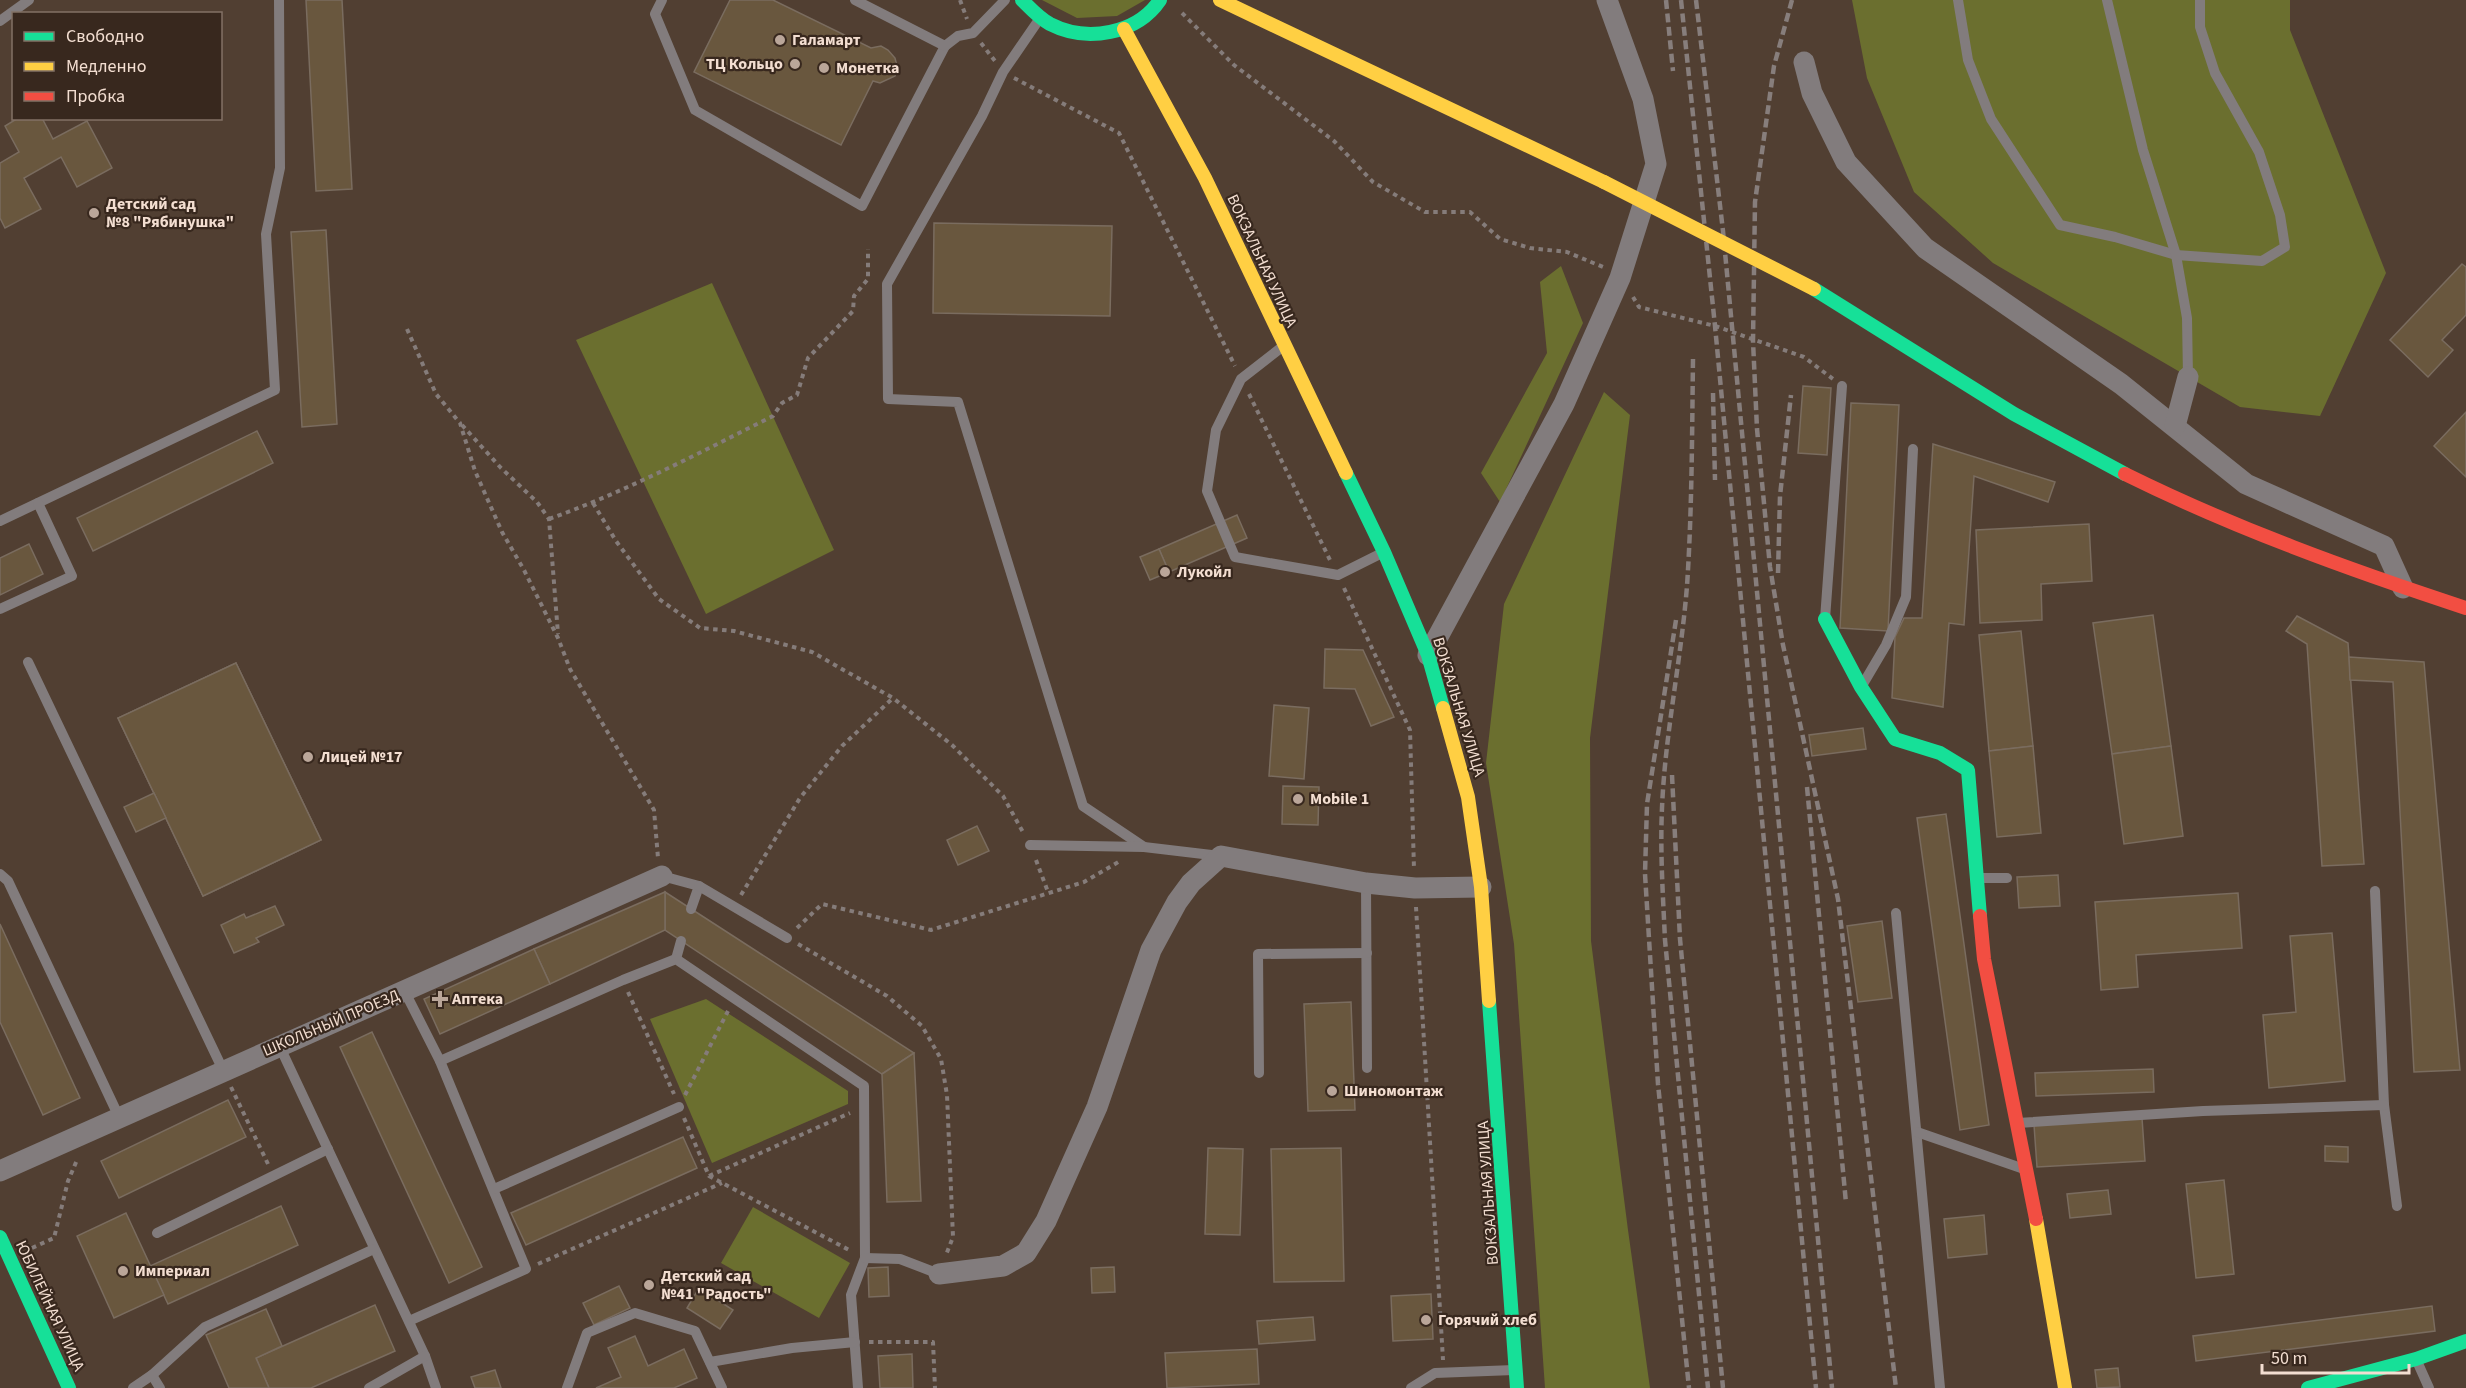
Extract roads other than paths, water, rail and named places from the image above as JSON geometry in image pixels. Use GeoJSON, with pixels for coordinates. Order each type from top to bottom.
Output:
{"type":"FeatureCollection","features":[{"type":"Feature","properties":{"kind":"main road"},"geometry":{"type":"LineString","coordinates":[[1022,0],[1040,18],[1069,31],[1102,34],[1124,29],[1147,17],[1160,0]]}},
{"type":"Feature","properties":{"kind":"main road"},"geometry":{"type":"LineString","coordinates":[[1220,0],[1604,182],[1814,289],[1989,398],[2082,452],[2180,499],[2297,547],[2403,588],[2466,608]]}},
{"type":"Feature","properties":{"kind":"main road","name":"ВОКЗАЛЬНАЯ УЛИЦА"},"geometry":{"type":"LineString","coordinates":[[1124,29],[1205,178],[1384,552],[1428,655],[1468,797],[1481,887],[1517,1388]]}},
{"type":"Feature","properties":{"kind":"main road"},"geometry":{"type":"LineString","coordinates":[[1825,619],[1861,687],[1895,739],[1940,753],[1968,771],[1984,959],[2028,1171],[2065,1388]]}},
{"type":"Feature","properties":{"kind":"main road","name":"ЮБИЛЕЙНАЯ УЛИЦА"},"geometry":{"type":"LineString","coordinates":[[0,1238],[69,1388]]}},
{"type":"Feature","properties":{"kind":"main road"},"geometry":{"type":"LineString","coordinates":[[2308,1388],[2416,1359],[2466,1341]]}},
{"type":"Feature","properties":{"kind":"street"},"geometry":{"type":"LineString","coordinates":[[1428,655],[1563,404],[1620,278],[1656,164],[1643,99],[1607,0]]}},
{"type":"Feature","properties":{"kind":"street"},"geometry":{"type":"LineString","coordinates":[[1804,62],[1812,93],[1846,162],[1925,248],[2121,384],[2246,484],[2384,546],[2403,588]]}},
{"type":"Feature","properties":{"kind":"street"},"geometry":{"type":"LineString","coordinates":[[2175,426],[2188,376]]}},
{"type":"Feature","properties":{"kind":"street"},"geometry":{"type":"LineString","coordinates":[[939,1274],[1003,1266],[1026,1253],[1046,1221],[1097,1107],[1151,950],[1191,883],[1221,856],[1366,883],[1414,888],[1481,887]]}},
{"type":"Feature","properties":{"kind":"street","name":"ШКОЛЬНЫЙ ПРОЕЗД"},"geometry":{"type":"LineString","coordinates":[[0,1171],[662,876]]}},
{"type":"Feature","properties":{"kind":"lane"},"geometry":{"type":"LineString","coordinates":[[0,521],[275,390],[266,234],[280,168],[279,0]]}},
{"type":"Feature","properties":{"kind":"lane"},"geometry":{"type":"LineString","coordinates":[[662,0],[656,14],[695,110],[862,206],[945,46],[958,36],[973,33],[1005,0]]}},
{"type":"Feature","properties":{"kind":"lane"},"geometry":{"type":"LineString","coordinates":[[855,0],[945,46]]}},
{"type":"Feature","properties":{"kind":"lane"},"geometry":{"type":"LineString","coordinates":[[1958,0],[1968,60],[1991,119],[2060,225],[2115,237],[2176,255],[2262,261],[2285,247],[2280,215],[2259,152],[2215,73],[2200,27],[2200,0]]}},
{"type":"Feature","properties":{"kind":"lane"},"geometry":{"type":"LineString","coordinates":[[2107,0],[2143,150],[2176,255],[2187,318],[2188,376]]}},
{"type":"Feature","properties":{"kind":"lane"},"geometry":{"type":"LineString","coordinates":[[0,21],[25,2]]}},
{"type":"Feature","properties":{"kind":"lane"},"geometry":{"type":"LineString","coordinates":[[1040,18],[1003,72],[982,116],[887,284],[888,399],[958,402],[1083,806],[1144,847]]}},
{"type":"Feature","properties":{"kind":"lane"},"geometry":{"type":"LineString","coordinates":[[1284,345],[1241,379],[1216,430],[1207,491],[1235,557],[1338,575],[1384,552]]}},
{"type":"Feature","properties":{"kind":"lane"},"geometry":{"type":"LineString","coordinates":[[1825,619],[1842,386]]}},
{"type":"Feature","properties":{"kind":"lane"},"geometry":{"type":"LineString","coordinates":[[1861,687],[1886,645],[1906,597],[1913,448]]}},
{"type":"Feature","properties":{"kind":"lane"},"geometry":{"type":"LineString","coordinates":[[0,609],[72,576],[38,503]]}},
{"type":"Feature","properties":{"kind":"lane"},"geometry":{"type":"LineString","coordinates":[[28,662],[223,1070]]}},
{"type":"Feature","properties":{"kind":"lane"},"geometry":{"type":"LineString","coordinates":[[1030,845],[1144,847],[1221,856]]}},
{"type":"Feature","properties":{"kind":"lane"},"geometry":{"type":"LineString","coordinates":[[0,874],[8,881],[119,1117]]}},
{"type":"Feature","properties":{"kind":"lane"},"geometry":{"type":"LineString","coordinates":[[662,876],[699,886],[788,938]]}},
{"type":"Feature","properties":{"kind":"lane"},"geometry":{"type":"LineString","coordinates":[[1978,878],[2007,878]]}},
{"type":"Feature","properties":{"kind":"lane"},"geometry":{"type":"LineString","coordinates":[[1366,883],[1367,1068]]}},
{"type":"Feature","properties":{"kind":"lane"},"geometry":{"type":"LineString","coordinates":[[691,909],[699,886]]}},
{"type":"Feature","properties":{"kind":"lane"},"geometry":{"type":"LineString","coordinates":[[2375,891],[2384,1105],[2397,1206]]}},
{"type":"Feature","properties":{"kind":"lane"},"geometry":{"type":"LineString","coordinates":[[1896,913],[1940,1388]]}},
{"type":"Feature","properties":{"kind":"lane"},"geometry":{"type":"LineString","coordinates":[[676,959],[681,941]]}},
{"type":"Feature","properties":{"kind":"lane"},"geometry":{"type":"LineString","coordinates":[[1259,1073],[1258,954],[1366,953]]}},
{"type":"Feature","properties":{"kind":"lane"},"geometry":{"type":"LineString","coordinates":[[440,1061],[676,959]]}},
{"type":"Feature","properties":{"kind":"lane"},"geometry":{"type":"LineString","coordinates":[[676,959],[864,1086],[865,1258],[851,1295],[858,1388]]}},
{"type":"Feature","properties":{"kind":"lane"},"geometry":{"type":"LineString","coordinates":[[405,992],[440,1061],[526,1269],[409,1322]]}},
{"type":"Feature","properties":{"kind":"lane"},"geometry":{"type":"LineString","coordinates":[[279,1045],[425,1356],[436,1388]]}},
{"type":"Feature","properties":{"kind":"lane"},"geometry":{"type":"LineString","coordinates":[[2018,1123],[2203,1111],[2384,1105]]}},
{"type":"Feature","properties":{"kind":"lane"},"geometry":{"type":"LineString","coordinates":[[494,1189],[680,1107]]}},
{"type":"Feature","properties":{"kind":"lane"},"geometry":{"type":"LineString","coordinates":[[1917,1132],[2028,1171]]}},
{"type":"Feature","properties":{"kind":"lane"},"geometry":{"type":"LineString","coordinates":[[157,1233],[328,1149]]}},
{"type":"Feature","properties":{"kind":"lane"},"geometry":{"type":"LineString","coordinates":[[133,1388],[152,1376],[205,1327],[374,1249]]}},
{"type":"Feature","properties":{"kind":"lane"},"geometry":{"type":"LineString","coordinates":[[865,1258],[900,1259],[939,1274]]}},
{"type":"Feature","properties":{"kind":"lane"},"geometry":{"type":"LineString","coordinates":[[567,1388],[587,1333],[635,1313],[695,1331],[722,1388]]}},
{"type":"Feature","properties":{"kind":"lane"},"geometry":{"type":"LineString","coordinates":[[710,1362],[792,1348],[855,1342]]}},
{"type":"Feature","properties":{"kind":"lane"},"geometry":{"type":"LineString","coordinates":[[369,1388],[425,1356]]}},
{"type":"Feature","properties":{"kind":"lane"},"geometry":{"type":"LineString","coordinates":[[2416,1359],[2429,1388]]}},
{"type":"Feature","properties":{"kind":"lane"},"geometry":{"type":"LineString","coordinates":[[1411,1388],[1435,1373],[1517,1370]]}},
{"type":"Feature","properties":{"kind":"lane"},"geometry":{"type":"LineString","coordinates":[[152,1376],[160,1388]]}},
{"type":"Feature","properties":{"kind":"railway"},"geometry":{"type":"LineString","coordinates":[[1666,0],[1673,71]]}},
{"type":"Feature","properties":{"kind":"railway"},"geometry":{"type":"LineString","coordinates":[[1681,0],[1715,326],[1816,1388]]}},
{"type":"Feature","properties":{"kind":"railway"},"geometry":{"type":"LineString","coordinates":[[1696,0],[1723,231],[1832,1388]]}},
{"type":"Feature","properties":{"kind":"railway"},"geometry":{"type":"LineString","coordinates":[[1792,0],[1774,66],[1755,202],[1753,341],[1757,429],[1770,567],[1783,645],[1838,899],[1896,1388]]}},
{"type":"Feature","properties":{"kind":"railway"},"geometry":{"type":"LineString","coordinates":[[1693,359],[1687,586],[1670,725],[1661,824],[1665,940],[1708,1388]]}},
{"type":"Feature","properties":{"kind":"railway"},"geometry":{"type":"LineString","coordinates":[[1713,393],[1715,480]]}},
{"type":"Feature","properties":{"kind":"railway"},"geometry":{"type":"LineString","coordinates":[[1778,573],[1780,496],[1791,395]]}},
{"type":"Feature","properties":{"kind":"railway"},"geometry":{"type":"LineString","coordinates":[[1676,620],[1647,804],[1645,874],[1658,1084],[1689,1388]]}},
{"type":"Feature","properties":{"kind":"railway"},"geometry":{"type":"LineString","coordinates":[[1672,775],[1680,939],[1723,1388]]}},
{"type":"Feature","properties":{"kind":"railway"},"geometry":{"type":"LineString","coordinates":[[1807,787],[1846,1203]]}},
{"type":"Feature","properties":{"kind":"place","name":"Галамарт"},"geometry":{"type":"Point","coordinates":[780,40]}},
{"type":"Feature","properties":{"kind":"place","name":"ТЦ Кольцо"},"geometry":{"type":"Point","coordinates":[795,64]}},
{"type":"Feature","properties":{"kind":"place","name":"Монетка"},"geometry":{"type":"Point","coordinates":[824,68]}},
{"type":"Feature","properties":{"kind":"place","name":"Детский сад №8 \"Рябинушка\""},"geometry":{"type":"Point","coordinates":[94,213]}},
{"type":"Feature","properties":{"kind":"place","name":"Лукойл"},"geometry":{"type":"Point","coordinates":[1165,572]}},
{"type":"Feature","properties":{"kind":"place","name":"Лицей №17"},"geometry":{"type":"Point","coordinates":[308,757]}},
{"type":"Feature","properties":{"kind":"place","name":"Mobile 1"},"geometry":{"type":"Point","coordinates":[1298,799]}},
{"type":"Feature","properties":{"kind":"place","name":"Аптека"},"geometry":{"type":"Point","coordinates":[440,999]}},
{"type":"Feature","properties":{"kind":"place","name":"Шиномонтаж"},"geometry":{"type":"Point","coordinates":[1332,1091]}},
{"type":"Feature","properties":{"kind":"place","name":"Империал"},"geometry":{"type":"Point","coordinates":[123,1271]}},
{"type":"Feature","properties":{"kind":"place","name":"Детский сад №41 \"Радость\""},"geometry":{"type":"Point","coordinates":[649,1285]}},
{"type":"Feature","properties":{"kind":"place","name":"Горячий хлеб"},"geometry":{"type":"Point","coordinates":[1426,1320]}}]}
